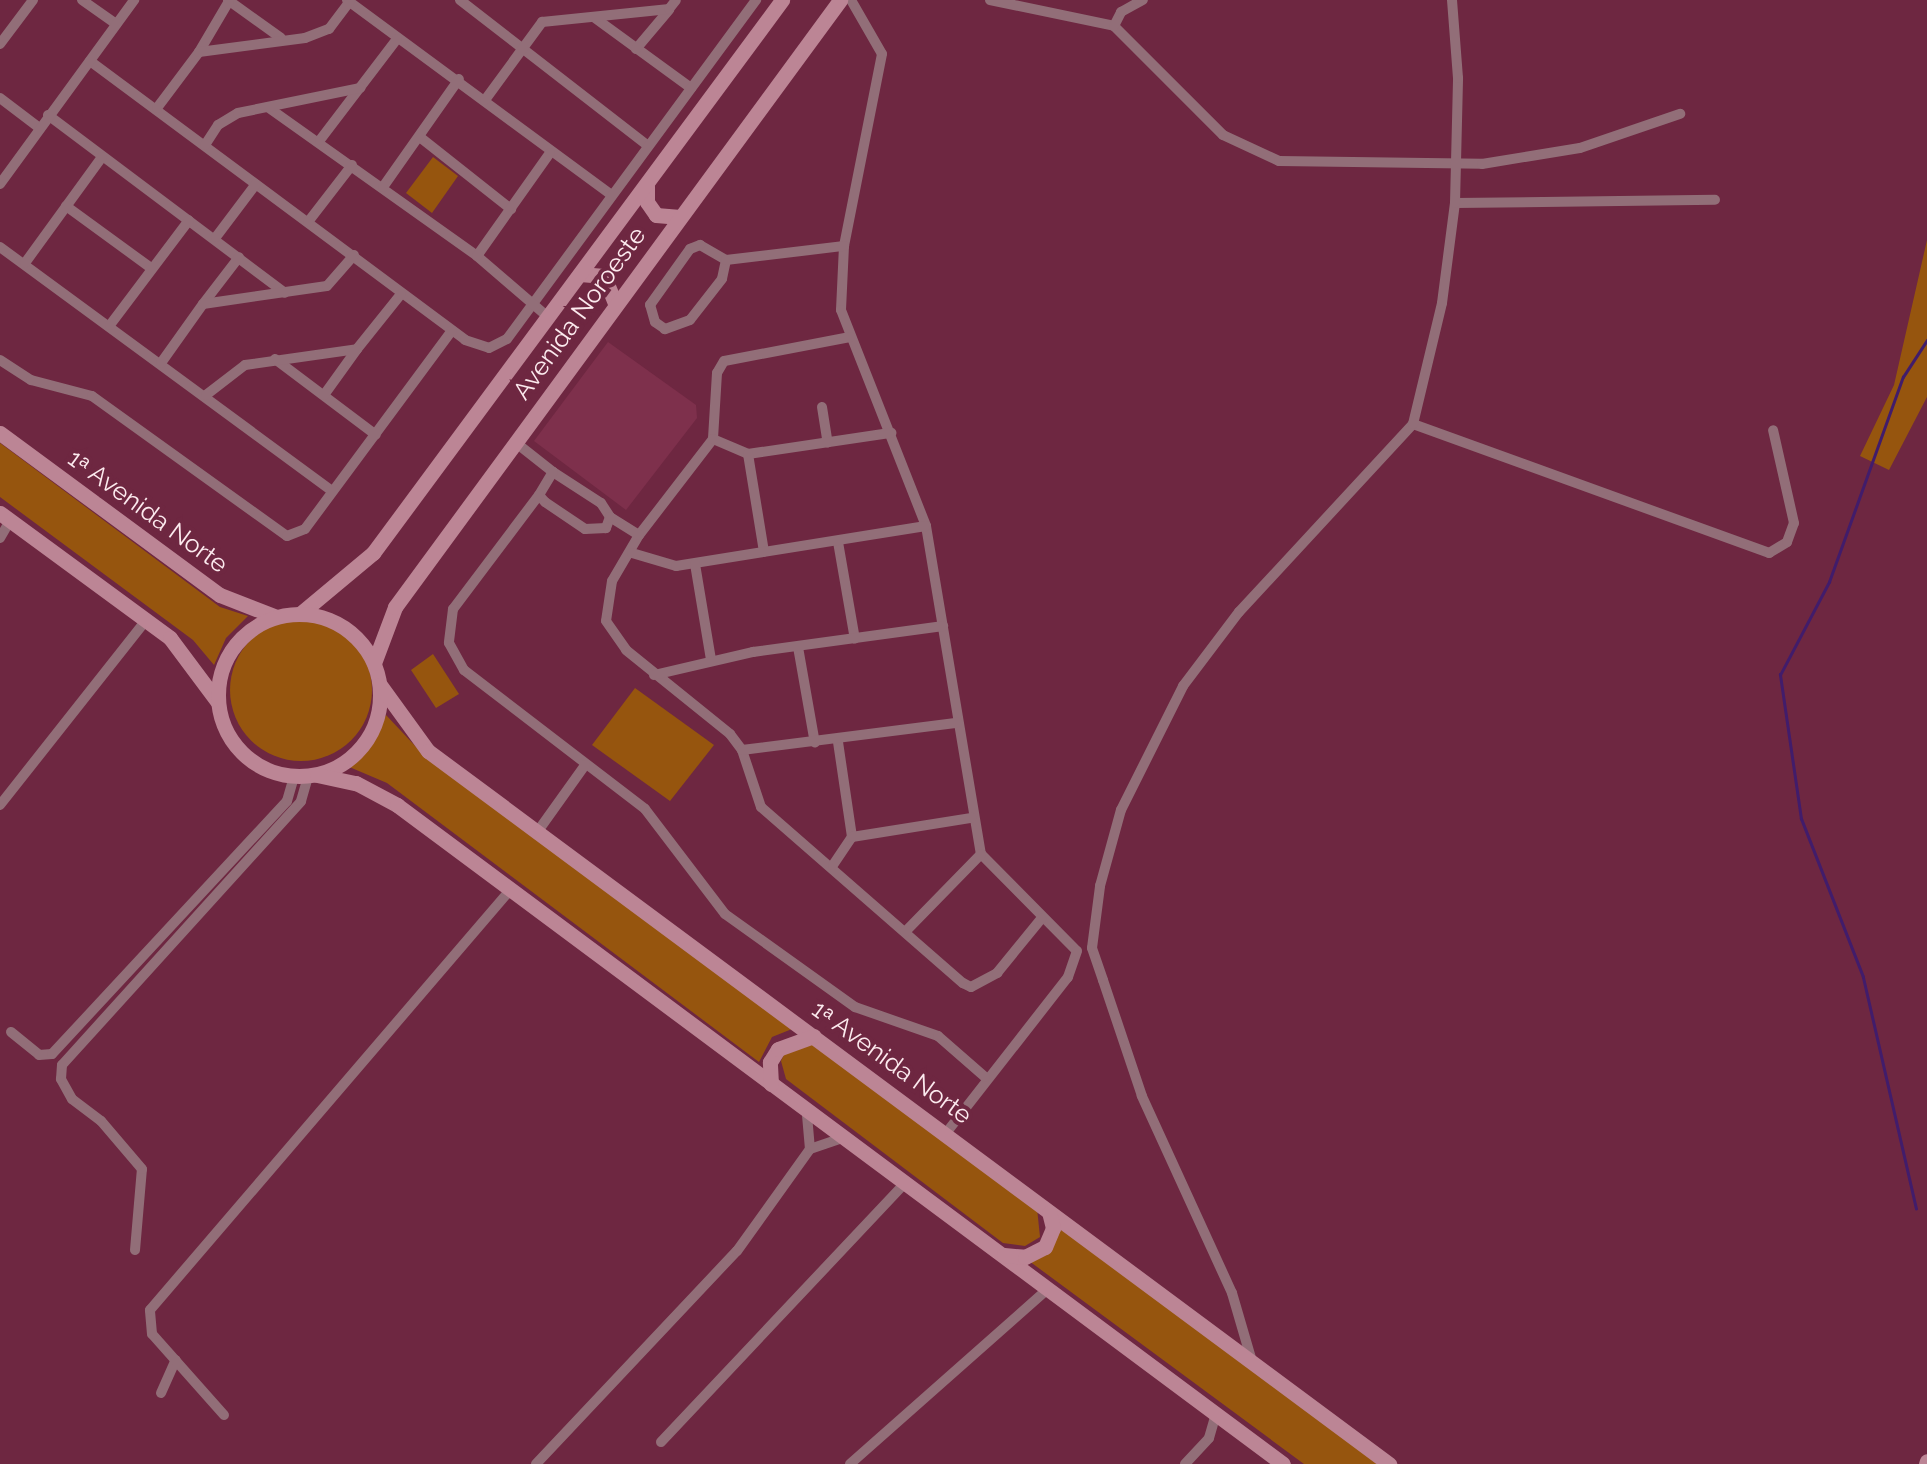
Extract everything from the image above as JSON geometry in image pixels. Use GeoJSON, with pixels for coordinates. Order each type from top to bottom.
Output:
{"type":"FeatureCollection","features":[{"type":"Feature","properties":{"kind":"main road","name":"Avenida Noroeste"},"geometry":{"type":"LineString","coordinates":[[301,613],[365,562],[782,0]]}},
{"type":"Feature","properties":{"kind":"main road","name":"Avenida Noroeste"},"geometry":{"type":"LineString","coordinates":[[374,663],[395,607],[840,0]]}},
{"type":"Feature","properties":{"kind":"main road"},"geometry":{"type":"LineString","coordinates":[[647,186],[646,202],[656,215],[680,217]]}},
{"type":"Feature","properties":{"kind":"main road"},"geometry":{"type":"LineString","coordinates":[[580,274],[610,282],[616,304]]}},
{"type":"Feature","properties":{"kind":"main road","name":"1ᵃ Avenida Norte"},"geometry":{"type":"LineString","coordinates":[[0,434],[220,594],[274,616]]}},
{"type":"Feature","properties":{"kind":"main road"},"geometry":{"type":"LineString","coordinates":[[5,517],[146,620],[194,662],[217,701],[234,744],[271,772],[306,776],[387,798],[839,1139],[1004,1255],[1283,1464]]}},
{"type":"Feature","properties":{"kind":"main road"},"geometry":{"type":"LineString","coordinates":[[217,701],[231,648],[274,616],[301,613],[344,627],[374,663],[380,686],[372,730],[358,750],[306,776]]}},
{"type":"Feature","properties":{"kind":"main road","name":"1ᵃ Avenida Norte"},"geometry":{"type":"LineString","coordinates":[[380,686],[428,751],[1389,1464]]}},
{"type":"Feature","properties":{"kind":"main road"},"geometry":{"type":"LineString","coordinates":[[771,1084],[770,1062],[778,1049],[814,1036]]}},
{"type":"Feature","properties":{"kind":"main road"},"geometry":{"type":"LineString","coordinates":[[1004,1255],[1025,1256],[1045,1247],[1053,1228],[1050,1212]]}},
{"type":"Feature","properties":{"kind":"street"},"geometry":{"type":"LineString","coordinates":[[2,38],[33,0]]}},
{"type":"Feature","properties":{"kind":"street"},"geometry":{"type":"LineString","coordinates":[[82,0],[116,24]]}},
{"type":"Feature","properties":{"kind":"street"},"geometry":{"type":"LineString","coordinates":[[0,184],[134,0]]}},
{"type":"Feature","properties":{"kind":"street"},"geometry":{"type":"LineString","coordinates":[[158,108],[199,52],[228,0],[281,38]]}},
{"type":"Feature","properties":{"kind":"street"},"geometry":{"type":"LineString","coordinates":[[460,0],[648,146]]}},
{"type":"Feature","properties":{"kind":"street"},"geometry":{"type":"LineString","coordinates":[[474,10],[483,0]]}},
{"type":"Feature","properties":{"kind":"street"},"geometry":{"type":"LineString","coordinates":[[90,61],[479,348],[497,346],[756,0]]}},
{"type":"Feature","properties":{"kind":"street"},"geometry":{"type":"LineString","coordinates":[[852,0],[882,54],[839,284],[850,337],[926,526],[971,818],[980,854],[1040,919],[1077,951]]}},
{"type":"Feature","properties":{"kind":"street"},"geometry":{"type":"LineString","coordinates":[[990,0],[1114,26],[1222,135],[1253,154],[1316,163],[1418,160],[1453,166],[1580,148],[1680,114]]}},
{"type":"Feature","properties":{"kind":"street"},"geometry":{"type":"LineString","coordinates":[[1114,26],[1121,12],[1144,0]]}},
{"type":"Feature","properties":{"kind":"street"},"geometry":{"type":"LineString","coordinates":[[1251,1358],[1232,1293],[1142,1096],[1092,948],[1100,886],[1121,810],[1183,686],[1239,612],[1413,424],[1442,303],[1455,203],[1458,78],[1452,0]]}},
{"type":"Feature","properties":{"kind":"street"},"geometry":{"type":"LineString","coordinates":[[199,52],[329,29],[348,1],[396,39],[459,79],[550,153],[610,194]]}},
{"type":"Feature","properties":{"kind":"street"},"geometry":{"type":"LineString","coordinates":[[636,48],[673,5]]}},
{"type":"Feature","properties":{"kind":"street"},"geometry":{"type":"LineString","coordinates":[[485,100],[542,22],[673,5]]}},
{"type":"Feature","properties":{"kind":"street"},"geometry":{"type":"LineString","coordinates":[[594,17],[691,88]]}},
{"type":"Feature","properties":{"kind":"street"},"geometry":{"type":"LineString","coordinates":[[320,140],[396,39]]}},
{"type":"Feature","properties":{"kind":"street"},"geometry":{"type":"LineString","coordinates":[[383,187],[459,79]]}},
{"type":"Feature","properties":{"kind":"street"},"geometry":{"type":"LineString","coordinates":[[205,145],[227,118],[360,88]]}},
{"type":"Feature","properties":{"kind":"street"},"geometry":{"type":"LineString","coordinates":[[0,98],[38,127]]}},
{"type":"Feature","properties":{"kind":"street"},"geometry":{"type":"LineString","coordinates":[[269,108],[320,140],[477,256],[548,317]]}},
{"type":"Feature","properties":{"kind":"street"},"geometry":{"type":"LineString","coordinates":[[48,115],[285,292]]}},
{"type":"Feature","properties":{"kind":"street"},"geometry":{"type":"LineString","coordinates":[[421,138],[511,208]]}},
{"type":"Feature","properties":{"kind":"street"},"geometry":{"type":"LineString","coordinates":[[477,256],[550,153]]}},
{"type":"Feature","properties":{"kind":"street"},"geometry":{"type":"LineString","coordinates":[[25,263],[102,158]]}},
{"type":"Feature","properties":{"kind":"street"},"geometry":{"type":"LineString","coordinates":[[308,222],[352,165]]}},
{"type":"Feature","properties":{"kind":"street"},"geometry":{"type":"LineString","coordinates":[[216,237],[256,184]]}},
{"type":"Feature","properties":{"kind":"street"},"geometry":{"type":"LineString","coordinates":[[1455,203],[1715,200]]}},
{"type":"Feature","properties":{"kind":"street"},"geometry":{"type":"LineString","coordinates":[[66,206],[150,268]]}},
{"type":"Feature","properties":{"kind":"street"},"geometry":{"type":"LineString","coordinates":[[110,325],[189,220]]}},
{"type":"Feature","properties":{"kind":"street"},"geometry":{"type":"LineString","coordinates":[[0,246],[332,491]]}},
{"type":"Feature","properties":{"kind":"street"},"geometry":{"type":"LineString","coordinates":[[726,260],[722,279],[690,320],[668,330],[654,322],[650,305],[690,249],[706,246],[726,260],[844,246]]}},
{"type":"Feature","properties":{"kind":"street"},"geometry":{"type":"LineString","coordinates":[[204,304],[327,286],[354,255]]}},
{"type":"Feature","properties":{"kind":"street"},"geometry":{"type":"LineString","coordinates":[[161,363],[240,257]]}},
{"type":"Feature","properties":{"kind":"street"},"geometry":{"type":"LineString","coordinates":[[324,395],[401,294]]}},
{"type":"Feature","properties":{"kind":"street"},"geometry":{"type":"LineString","coordinates":[[0,360],[30,380],[92,396],[281,534],[300,533],[452,330]]}},
{"type":"Feature","properties":{"kind":"street"},"geometry":{"type":"LineString","coordinates":[[850,337],[724,361],[717,373],[714,439],[639,535],[632,554],[612,582],[606,621],[654,675],[717,720],[742,750],[760,807],[834,866],[971,987],[997,973],[1040,919]]}},
{"type":"Feature","properties":{"kind":"street"},"geometry":{"type":"LineString","coordinates":[[206,395],[239,368],[357,349]]}},
{"type":"Feature","properties":{"kind":"street"},"geometry":{"type":"LineString","coordinates":[[275,360],[376,435]]}},
{"type":"Feature","properties":{"kind":"street"},"geometry":{"type":"LineString","coordinates":[[822,407],[828,444]]}},
{"type":"Feature","properties":{"kind":"street"},"geometry":{"type":"LineString","coordinates":[[1413,424],[1769,554],[1787,542],[1794,523],[1773,430]]}},
{"type":"Feature","properties":{"kind":"street"},"geometry":{"type":"LineString","coordinates":[[714,439],[748,454],[891,432]]}},
{"type":"Feature","properties":{"kind":"street"},"geometry":{"type":"LineString","coordinates":[[515,442],[553,472],[593,496],[610,517],[639,535]]}},
{"type":"Feature","properties":{"kind":"street"},"geometry":{"type":"LineString","coordinates":[[748,454],[764,552]]}},
{"type":"Feature","properties":{"kind":"street"},"geometry":{"type":"LineString","coordinates":[[553,472],[461,596],[449,643],[487,692],[664,827],[724,914],[854,1007],[938,1036],[984,1077]]}},
{"type":"Feature","properties":{"kind":"street"},"geometry":{"type":"LineString","coordinates":[[539,495],[596,533],[610,517]]}},
{"type":"Feature","properties":{"kind":"street"},"geometry":{"type":"LineString","coordinates":[[0,538],[5,517]]}},
{"type":"Feature","properties":{"kind":"street"},"geometry":{"type":"LineString","coordinates":[[632,554],[664,566],[695,564],[926,526]]}},
{"type":"Feature","properties":{"kind":"street"},"geometry":{"type":"LineString","coordinates":[[838,542],[855,638]]}},
{"type":"Feature","properties":{"kind":"street"},"geometry":{"type":"LineString","coordinates":[[695,564],[712,660]]}},
{"type":"Feature","properties":{"kind":"street"},"geometry":{"type":"LineString","coordinates":[[0,805],[146,620]]}},
{"type":"Feature","properties":{"kind":"street"},"geometry":{"type":"LineString","coordinates":[[654,675],[712,660],[942,626]]}},
{"type":"Feature","properties":{"kind":"street"},"geometry":{"type":"LineString","coordinates":[[798,647],[815,743]]}},
{"type":"Feature","properties":{"kind":"street"},"geometry":{"type":"LineString","coordinates":[[742,750],[838,742],[956,722]]}},
{"type":"Feature","properties":{"kind":"street"},"geometry":{"type":"LineString","coordinates":[[834,866],[852,836],[838,742]]}},
{"type":"Feature","properties":{"kind":"street"},"geometry":{"type":"LineString","coordinates":[[538,831],[585,765]]}},
{"type":"Feature","properties":{"kind":"street"},"geometry":{"type":"LineString","coordinates":[[11,1032],[39,1055],[52,1054],[288,801],[306,776]]}},
{"type":"Feature","properties":{"kind":"street"},"geometry":{"type":"LineString","coordinates":[[135,1250],[142,1169],[102,1121],[72,1099],[61,1078],[62,1065],[300,801],[306,776]]}},
{"type":"Feature","properties":{"kind":"street"},"geometry":{"type":"LineString","coordinates":[[852,836],[971,818]]}},
{"type":"Feature","properties":{"kind":"street"},"geometry":{"type":"LineString","coordinates":[[905,932],[980,854]]}},
{"type":"Feature","properties":{"kind":"street"},"geometry":{"type":"LineString","coordinates":[[224,1415],[149,1326],[156,1300],[511,889]]}},
{"type":"Feature","properties":{"kind":"street"},"geometry":{"type":"LineString","coordinates":[[1077,951],[1092,948]]}},
{"type":"Feature","properties":{"kind":"street"},"geometry":{"type":"LineString","coordinates":[[946,1133],[984,1077],[1068,977],[1077,951]]}},
{"type":"Feature","properties":{"kind":"street"},"geometry":{"type":"LineString","coordinates":[[808,1115],[810,1149]]}},
{"type":"Feature","properties":{"kind":"street"},"geometry":{"type":"LineString","coordinates":[[536,1464],[737,1251],[810,1149],[839,1139]]}},
{"type":"Feature","properties":{"kind":"street"},"geometry":{"type":"LineString","coordinates":[[661,1442],[904,1184]]}},
{"type":"Feature","properties":{"kind":"street"},"geometry":{"type":"LineString","coordinates":[[850,1464],[1048,1289]]}},
{"type":"Feature","properties":{"kind":"street"},"geometry":{"type":"LineString","coordinates":[[162,1394],[176,1360]]}},
{"type":"Feature","properties":{"kind":"street"},"geometry":{"type":"LineString","coordinates":[[1185,1464],[1209,1438],[1216,1413]]}},
{"type":"Feature","properties":{"kind":"shaded area"},"geometry":{"type":"Polygon","coordinates":[[[433,157],[458,176],[432,213],[406,193],[433,157]]]}},
{"type":"Feature","properties":{"kind":"shaded area"},"geometry":{"type":"Polygon","coordinates":[[[1927,240],[1927,397],[1889,470],[1860,456],[1894,385],[1927,240]]]}},
{"type":"Feature","properties":{"kind":"shaded area"},"geometry":{"type":"Polygon","coordinates":[[[608,342],[696,405],[697,418],[626,510],[534,441],[608,342]]]}},
{"type":"Feature","properties":{"kind":"shaded area"},"geometry":{"type":"Polygon","coordinates":[[[0,443],[220,607],[248,616],[226,638],[214,665],[193,640],[0,497],[0,443]]]}},
{"type":"Feature","properties":{"kind":"shaded area"},"geometry":{"type":"Polygon","coordinates":[[[301,619],[328,624],[351,640],[367,663],[372,690],[367,717],[351,740],[328,756],[301,761],[274,756],[251,740],[235,717],[230,690],[235,663],[251,640],[274,624],[301,619]]]}},
{"type":"Feature","properties":{"kind":"shaded area"},"geometry":{"type":"Polygon","coordinates":[[[433,654],[459,694],[436,708],[411,670],[433,654]]]}},
{"type":"Feature","properties":{"kind":"shaded area"},"geometry":{"type":"Polygon","coordinates":[[[635,688],[714,745],[670,801],[592,745],[635,688]]]}},
{"type":"Feature","properties":{"kind":"shaded area"},"geometry":{"type":"Polygon","coordinates":[[[386,715],[418,749],[792,1029],[772,1037],[759,1062],[387,783],[347,766],[376,739],[386,715]]]}},
{"type":"Feature","properties":{"kind":"shaded area"},"geometry":{"type":"Polygon","coordinates":[[[814,1044],[1037,1208],[1040,1237],[1025,1246],[1003,1243],[786,1079],[781,1061],[787,1048],[814,1044]]]}},
{"type":"Feature","properties":{"kind":"shaded area"},"geometry":{"type":"Polygon","coordinates":[[[1061,1229],[1379,1464],[1304,1464],[1025,1258],[1052,1245],[1061,1229]]]}},
{"type":"Feature","properties":{"kind":"waterway"},"geometry":{"type":"LineString","coordinates":[[1916,1209],[1863,977],[1801,819],[1780,675],[1829,582],[1903,377],[1927,340]]}}]}
